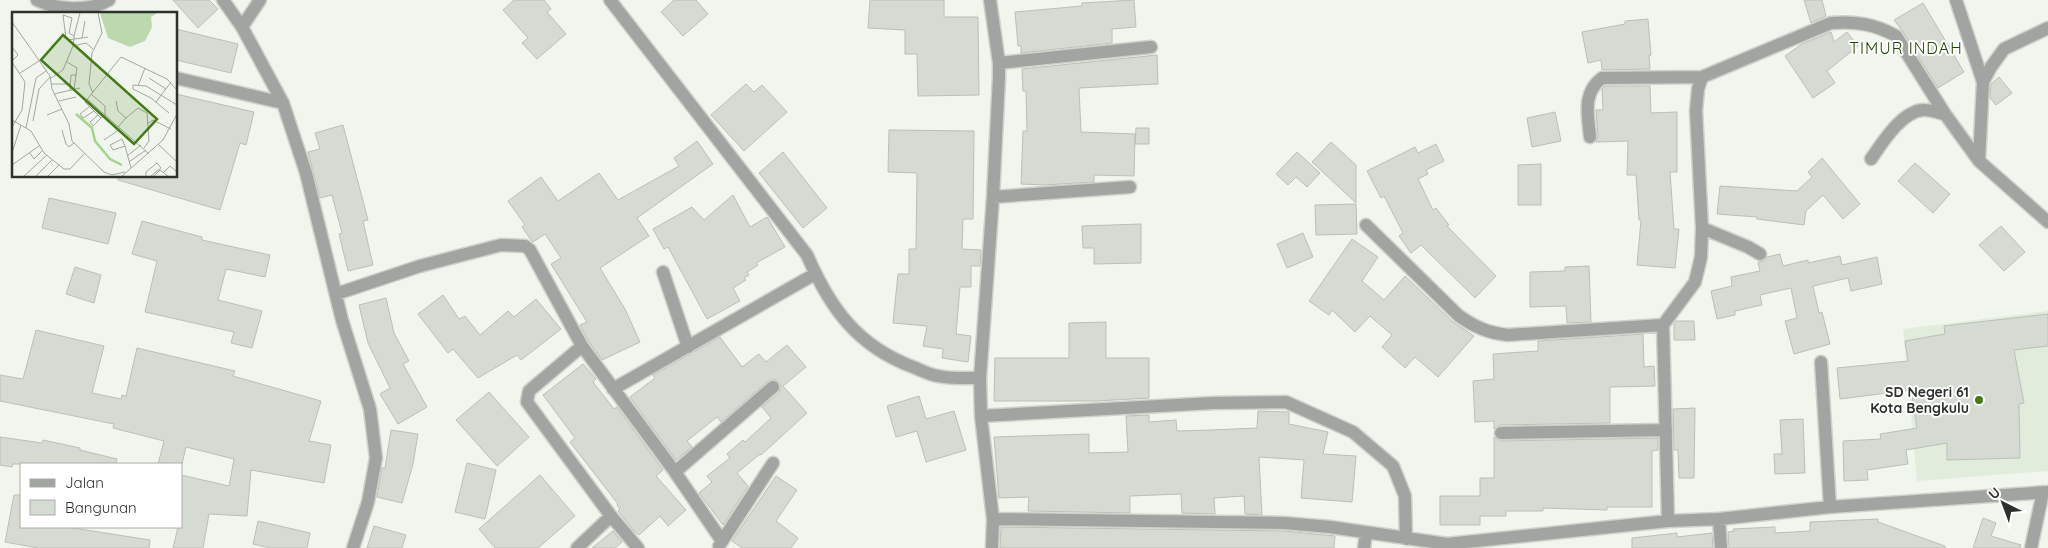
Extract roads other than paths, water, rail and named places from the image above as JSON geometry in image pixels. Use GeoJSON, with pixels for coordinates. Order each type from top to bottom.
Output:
{"type":"FeatureCollection","features":[{"type":"Feature","properties":{"kind":"street"},"geometry":{"type":"LineString","coordinates":[[37,0],[45,4],[70,8],[101,5],[109,0]]}},
{"type":"Feature","properties":{"kind":"street"},"geometry":{"type":"LineString","coordinates":[[223,0],[242,27],[284,103],[306,173],[342,320],[362,382],[374,430],[376,458],[368,502],[353,548]]}},
{"type":"Feature","properties":{"kind":"street"},"geometry":{"type":"LineString","coordinates":[[242,27],[260,0]]}},
{"type":"Feature","properties":{"kind":"street"},"geometry":{"type":"LineString","coordinates":[[610,0],[807,255],[815,274],[843,320],[872,347],[899,362],[938,376],[980,378]]}},
{"type":"Feature","properties":{"kind":"street"},"geometry":{"type":"LineString","coordinates":[[990,0],[999,63],[993,197],[980,378],[981,416],[993,519],[992,548]]}},
{"type":"Feature","properties":{"kind":"street"},"geometry":{"type":"LineString","coordinates":[[1956,0],[1983,82],[1979,161]]}},
{"type":"Feature","properties":{"kind":"street"},"geometry":{"type":"LineString","coordinates":[[1590,136],[1587,103],[1589,92],[1602,78],[1702,77],[1831,23],[1850,22],[1866,24],[1896,36],[1945,114],[1979,161],[2048,222]]}},
{"type":"Feature","properties":{"kind":"street"},"geometry":{"type":"LineString","coordinates":[[1983,82],[2004,49],[2048,28]]}},
{"type":"Feature","properties":{"kind":"street"},"geometry":{"type":"LineString","coordinates":[[999,63],[1151,47]]}},
{"type":"Feature","properties":{"kind":"street"},"geometry":{"type":"LineString","coordinates":[[1668,521],[1663,325],[1695,282],[1701,258],[1702,228],[1696,111],[1698,89],[1702,77]]}},
{"type":"Feature","properties":{"kind":"street"},"geometry":{"type":"LineString","coordinates":[[178,78],[284,103]]}},
{"type":"Feature","properties":{"kind":"street"},"geometry":{"type":"LineString","coordinates":[[1870,159],[1897,124],[1913,114],[1924,110],[1945,114]]}},
{"type":"Feature","properties":{"kind":"street"},"geometry":{"type":"LineString","coordinates":[[993,197],[1130,187]]}},
{"type":"Feature","properties":{"kind":"street"},"geometry":{"type":"LineString","coordinates":[[1366,225],[1459,316],[1476,328],[1491,334],[1508,335],[1663,325]]}},
{"type":"Feature","properties":{"kind":"street"},"geometry":{"type":"LineString","coordinates":[[1702,228],[1760,254]]}},
{"type":"Feature","properties":{"kind":"street"},"geometry":{"type":"LineString","coordinates":[[336,294],[442,259],[501,245],[525,246],[530,250],[582,346],[676,472],[720,544],[773,463]]}},
{"type":"Feature","properties":{"kind":"street"},"geometry":{"type":"LineString","coordinates":[[663,272],[688,347]]}},
{"type":"Feature","properties":{"kind":"street"},"geometry":{"type":"LineString","coordinates":[[613,389],[815,274]]}},
{"type":"Feature","properties":{"kind":"street"},"geometry":{"type":"LineString","coordinates":[[582,346],[530,391],[527,402],[610,516],[638,548]]}},
{"type":"Feature","properties":{"kind":"street"},"geometry":{"type":"LineString","coordinates":[[1821,362],[1830,506]]}},
{"type":"Feature","properties":{"kind":"street"},"geometry":{"type":"LineString","coordinates":[[676,472],[773,387]]}},
{"type":"Feature","properties":{"kind":"street"},"geometry":{"type":"LineString","coordinates":[[981,416],[1213,403],[1286,402],[1353,432],[1393,466],[1405,496],[1406,539]]}},
{"type":"Feature","properties":{"kind":"street"},"geometry":{"type":"LineString","coordinates":[[1501,433],[1666,430]]}},
{"type":"Feature","properties":{"kind":"street"},"geometry":{"type":"LineString","coordinates":[[993,519],[1284,523],[1330,527],[1446,544],[1668,521],[1719,519],[1830,506],[2045,492],[2031,548]]}},
{"type":"Feature","properties":{"kind":"street"},"geometry":{"type":"LineString","coordinates":[[577,548],[610,516]]}},
{"type":"Feature","properties":{"kind":"street"},"geometry":{"type":"LineString","coordinates":[[1719,519],[1721,548]]}},
{"type":"Feature","properties":{"kind":"street"},"geometry":{"type":"LineString","coordinates":[[1364,548],[1366,533]]}},
{"type":"Feature","properties":{"kind":"place","name":"SD Negeri 61 Kota Bengkulu"},"geometry":{"type":"Point","coordinates":[1979,400]}},
{"type":"Feature","properties":{"kind":"district","name":"TIMUR INDAH"},"geometry":{"type":"Point","coordinates":[1906,48]}}]}
